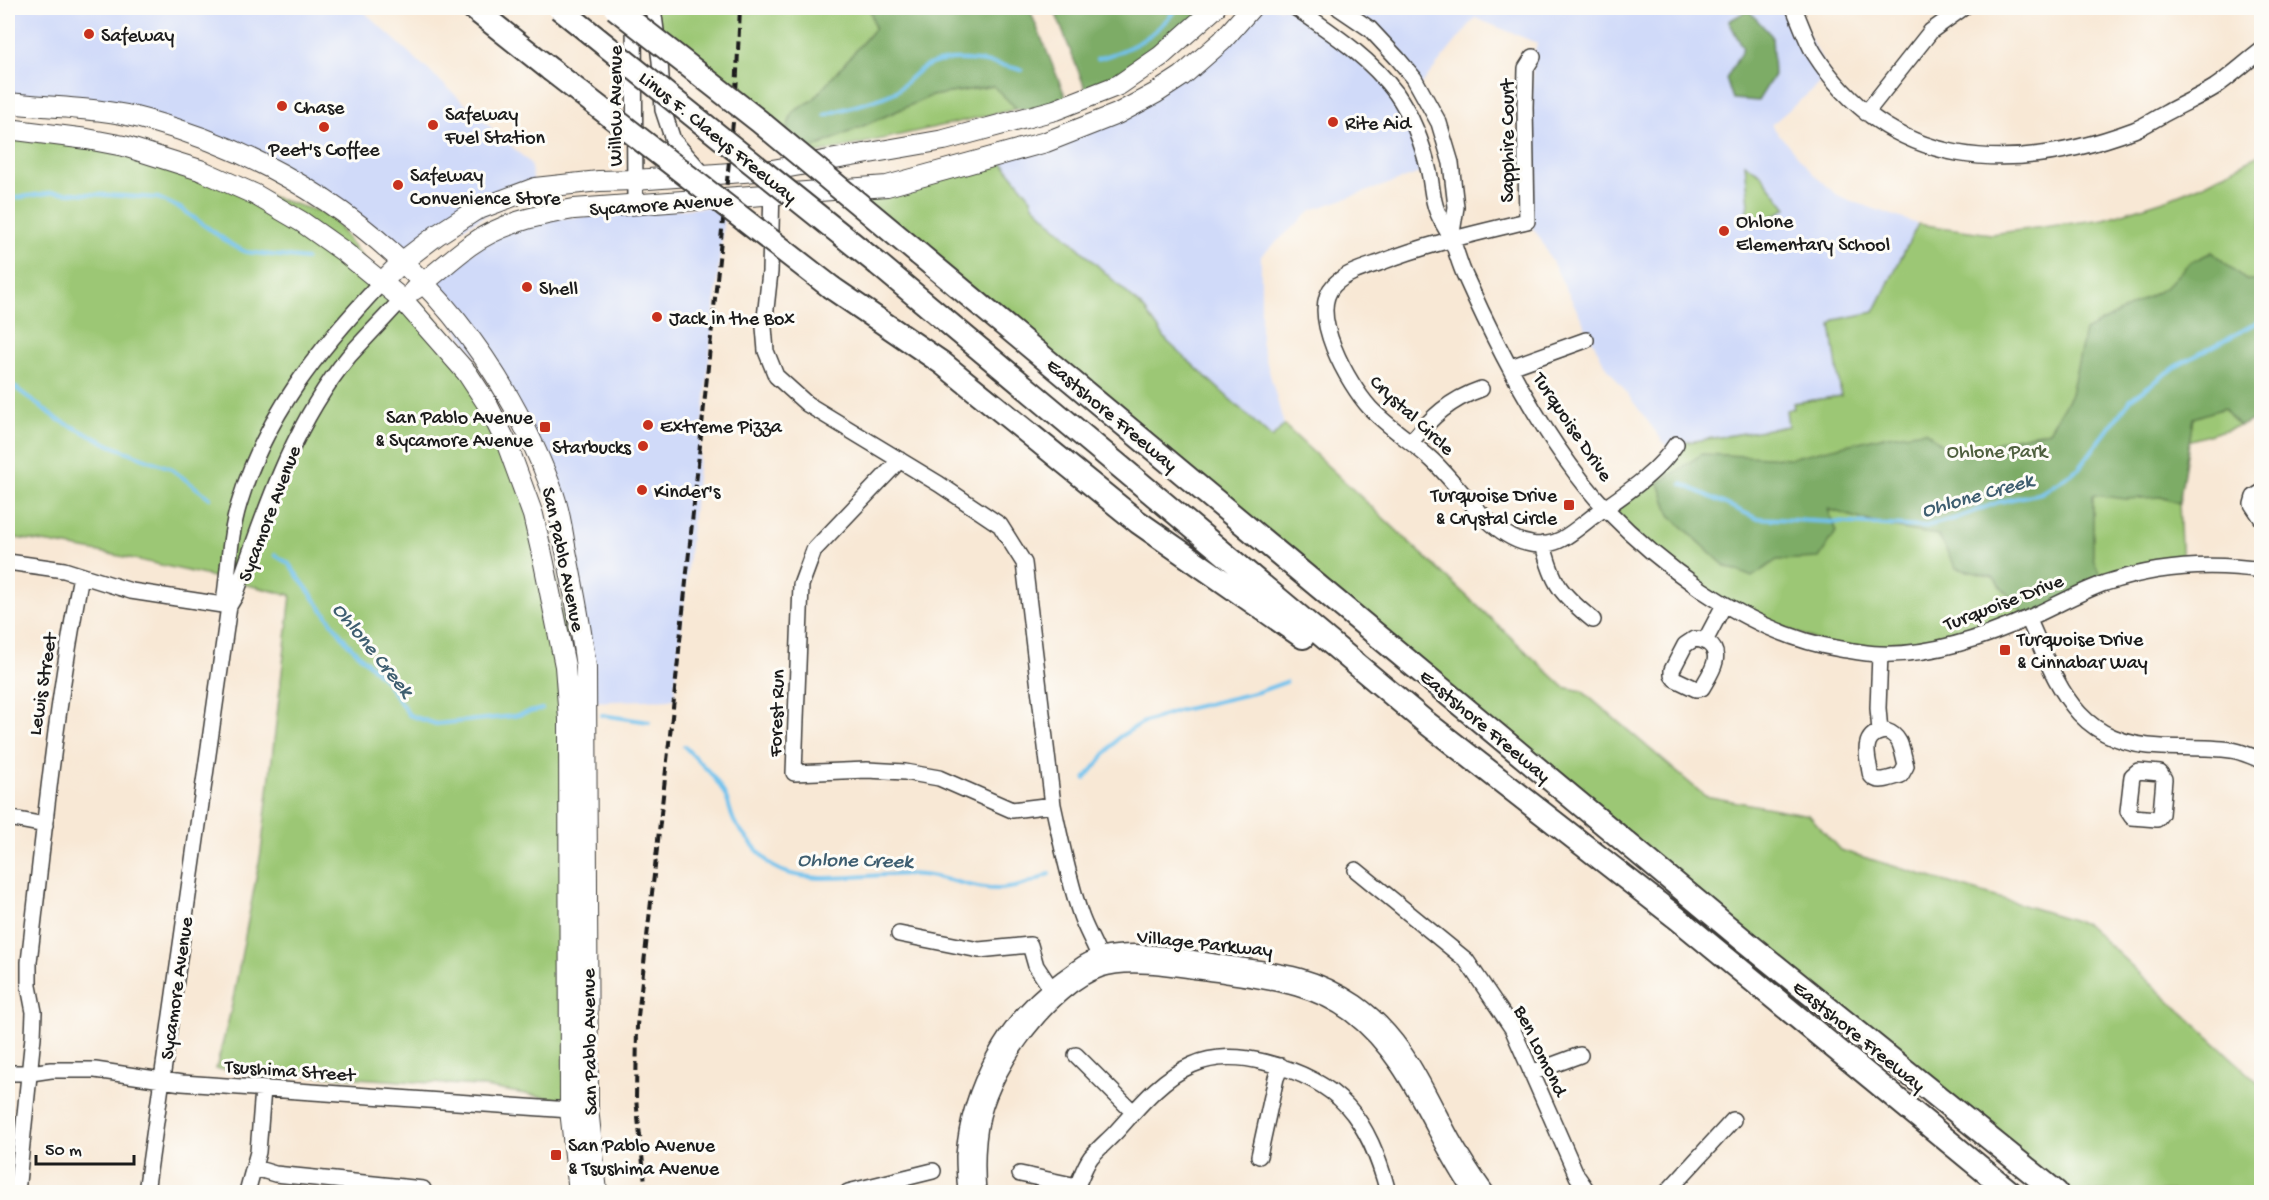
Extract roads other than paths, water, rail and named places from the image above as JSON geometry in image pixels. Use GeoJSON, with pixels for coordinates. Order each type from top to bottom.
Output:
{"type":"FeatureCollection","features":[{"type":"Feature","properties":{"kind":"highway"},"geometry":{"type":"LineString","coordinates":[[473,8],[832,288],[942,363],[1138,522],[1423,720]]}},
{"type":"Feature","properties":{"kind":"highway","name":"Linus F. Claeys Freeway"},"geometry":{"type":"LineString","coordinates":[[559,8],[878,264]]}},
{"type":"Feature","properties":{"kind":"highway","name":"Linus F. Claeys Freeway"},"geometry":{"type":"LineString","coordinates":[[615,8],[759,121],[919,254]]}},
{"type":"Feature","properties":{"kind":"highway"},"geometry":{"type":"LineString","coordinates":[[634,8],[643,29]]}},
{"type":"Feature","properties":{"kind":"highway","name":"Eastshore Freeway"},"geometry":{"type":"LineString","coordinates":[[919,254],[1741,938],[2056,1192]]}},
{"type":"Feature","properties":{"kind":"highway","name":"Eastshore Freeway"},"geometry":{"type":"LineString","coordinates":[[878,264],[1423,720],[1677,918],[2010,1192]]}},
{"type":"Feature","properties":{"kind":"main road","name":"Sycamore Avenue"},"geometry":{"type":"LineString","coordinates":[[381,283],[403,261],[437,235],[474,212],[535,188],[563,184],[772,170],[944,140],[1055,111],[1119,85],[1161,56],[1215,8]]}},
{"type":"Feature","properties":{"kind":"main road","name":"Sycamore Avenue"},"geometry":{"type":"LineString","coordinates":[[402,299],[470,245],[521,221],[545,214],[574,209],[887,186],[1046,142],[1117,114],[1156,93],[1182,76],[1222,41],[1251,8]]}},
{"type":"Feature","properties":{"kind":"main road","name":"San Pablo Avenue"},"geometry":{"type":"LineString","coordinates":[[8,103],[111,113],[146,119],[248,157],[292,180],[350,218],[403,261],[470,336],[505,389],[553,490],[581,627],[586,667],[588,1108],[597,1192]]}},
{"type":"Feature","properties":{"kind":"main road","name":"San Pablo Avenue"},"geometry":{"type":"LineString","coordinates":[[8,129],[124,146],[200,170],[254,194],[294,217],[343,251],[402,299],[467,373],[486,402],[507,444],[533,515],[565,666],[569,719],[570,1110],[579,1192]]}},
{"type":"Feature","properties":{"kind":"street","name":"Willow Avenue"},"geometry":{"type":"LineString","coordinates":[[634,8],[635,205]]}},
{"type":"Feature","properties":{"kind":"street"},"geometry":{"type":"LineString","coordinates":[[652,8],[660,61],[663,110],[673,140],[704,175]]}},
{"type":"Feature","properties":{"kind":"street","name":"Turquoise Drive"},"geometry":{"type":"LineString","coordinates":[[1296,8],[1351,46],[1372,65],[1397,94],[1418,136],[1429,170],[1436,209],[1451,239],[1464,274],[1511,368],[1553,440],[1605,508],[1661,560],[1724,605],[1796,638],[1837,648],[1880,654],[1948,646],[1983,636],[2104,584],[2160,568],[2211,564],[2261,567]]}},
{"type":"Feature","properties":{"kind":"street","name":"Turquoise Drive"},"geometry":{"type":"LineString","coordinates":[[1339,8],[1370,29],[1398,59],[1414,78],[1439,123],[1451,163],[1456,207],[1451,239]]}},
{"type":"Feature","properties":{"kind":"street"},"geometry":{"type":"LineString","coordinates":[[1794,8],[1813,51],[1830,75],[1866,113],[1889,129],[1914,142],[1966,156],[2021,156],[2082,146],[2136,129],[2215,87],[2262,50]]}},
{"type":"Feature","properties":{"kind":"street"},"geometry":{"type":"LineString","coordinates":[[1866,113],[1926,37],[1942,22],[1963,8]]}},
{"type":"Feature","properties":{"kind":"street","name":"Sapphire Court"},"geometry":{"type":"LineString","coordinates":[[1451,239],[1527,221],[1526,68],[1533,57]]}},
{"type":"Feature","properties":{"kind":"street"},"geometry":{"type":"LineString","coordinates":[[772,170],[770,272],[764,327],[766,351],[776,376],[807,404],[900,460],[1000,525],[1024,563],[1053,805],[1064,858],[1080,915],[1101,962]]}},
{"type":"Feature","properties":{"kind":"street","name":"Crystal Circle"},"geometry":{"type":"LineString","coordinates":[[1451,239],[1410,251],[1345,276],[1334,286],[1326,304],[1328,329],[1353,387],[1371,409],[1447,475],[1494,526],[1521,542],[1543,544]]}},
{"type":"Feature","properties":{"kind":"street","name":"Sycamore Avenue"},"geometry":{"type":"LineString","coordinates":[[229,606],[225,595],[233,526],[246,483],[265,439],[288,395],[314,357],[336,330],[381,283]]}},
{"type":"Feature","properties":{"kind":"street","name":"Sycamore Avenue"},"geometry":{"type":"LineString","coordinates":[[146,1192],[229,606],[236,596],[279,473],[288,454],[323,392],[349,357],[402,299]]}},
{"type":"Feature","properties":{"kind":"street"},"geometry":{"type":"LineString","coordinates":[[1511,368],[1586,340]]}},
{"type":"Feature","properties":{"kind":"street"},"geometry":{"type":"LineString","coordinates":[[1411,442],[1444,408],[1461,396],[1481,389]]}},
{"type":"Feature","properties":{"kind":"street"},"geometry":{"type":"LineString","coordinates":[[265,439],[288,454]]}},
{"type":"Feature","properties":{"kind":"street"},"geometry":{"type":"LineString","coordinates":[[1593,620],[1558,588],[1552,577],[1543,544],[1562,539],[1605,508],[1647,476],[1676,444]]}},
{"type":"Feature","properties":{"kind":"street","name":"Forest Run"},"geometry":{"type":"LineString","coordinates":[[900,460],[814,550],[801,585],[794,773],[867,770],[905,772],[939,778],[1012,810],[1053,805]]}},
{"type":"Feature","properties":{"kind":"street"},"geometry":{"type":"LineString","coordinates":[[2262,492],[2254,497],[2252,504],[2262,519]]}},
{"type":"Feature","properties":{"kind":"street"},"geometry":{"type":"LineString","coordinates":[[8,562],[48,566],[131,591],[229,606]]}},
{"type":"Feature","properties":{"kind":"street","name":"Lewis Street"},"geometry":{"type":"LineString","coordinates":[[17,1192],[31,1073],[34,1012],[28,969],[53,747],[81,576]]}},
{"type":"Feature","properties":{"kind":"street"},"geometry":{"type":"LineString","coordinates":[[1705,641],[1724,605]]}},
{"type":"Feature","properties":{"kind":"street"},"geometry":{"type":"LineString","coordinates":[[2028,618],[2058,683],[2077,711],[2094,728],[2110,737],[2149,747],[2233,750],[2262,760]]}},
{"type":"Feature","properties":{"kind":"street"},"geometry":{"type":"LineString","coordinates":[[1880,654],[1878,708],[1880,732]]}},
{"type":"Feature","properties":{"kind":"street"},"geometry":{"type":"LineString","coordinates":[[2147,772],[2149,747]]}},
{"type":"Feature","properties":{"kind":"street"},"geometry":{"type":"LineString","coordinates":[[8,818],[45,825]]}},
{"type":"Feature","properties":{"kind":"street","name":"Ben Lomond"},"geometry":{"type":"LineString","coordinates":[[1356,870],[1466,960],[1512,1028],[1577,1176],[1588,1192]]}},
{"type":"Feature","properties":{"kind":"street"},"geometry":{"type":"LineString","coordinates":[[899,934],[979,950],[1030,945],[1036,966],[1050,987]]}},
{"type":"Feature","properties":{"kind":"street","name":"Village Parkway"},"geometry":{"type":"LineString","coordinates":[[966,1192],[964,1157],[971,1112],[986,1074],[1023,1014],[1050,987],[1081,966],[1139,953],[1287,972],[1324,984],[1357,1004],[1389,1033],[1417,1069],[1453,1140],[1486,1192]]}},
{"type":"Feature","properties":{"kind":"street","name":"Village Parkway"},"geometry":{"type":"LineString","coordinates":[[978,1192],[976,1158],[982,1115],[996,1079],[1032,1022],[1058,996],[1087,976],[1101,962],[1284,983],[1327,1000],[1350,1014],[1381,1041],[1407,1076],[1442,1145],[1472,1192]]}},
{"type":"Feature","properties":{"kind":"street"},"geometry":{"type":"LineString","coordinates":[[1076,1055],[1133,1112]]}},
{"type":"Feature","properties":{"kind":"street"},"geometry":{"type":"LineString","coordinates":[[1531,1073],[1580,1055]]}},
{"type":"Feature","properties":{"kind":"street"},"geometry":{"type":"LineString","coordinates":[[1020,1174],[1077,1189],[1090,1158],[1165,1081],[1192,1064],[1224,1057],[1256,1060],[1281,1066],[1306,1074],[1330,1089],[1360,1122],[1379,1157],[1388,1192]]}},
{"type":"Feature","properties":{"kind":"street"},"geometry":{"type":"LineString","coordinates":[[1259,1156],[1276,1078],[1281,1066]]}},
{"type":"Feature","properties":{"kind":"street","name":"Tsushima Street"},"geometry":{"type":"LineString","coordinates":[[8,1073],[95,1070],[162,1081],[570,1110]]}},
{"type":"Feature","properties":{"kind":"street"},"geometry":{"type":"LineString","coordinates":[[247,1192],[255,1168],[263,1089]]}},
{"type":"Feature","properties":{"kind":"street"},"geometry":{"type":"LineString","coordinates":[[1667,1192],[1733,1120]]}},
{"type":"Feature","properties":{"kind":"street"},"geometry":{"type":"LineString","coordinates":[[255,1168],[275,1174],[423,1189]]}},
{"type":"Feature","properties":{"kind":"street"},"geometry":{"type":"LineString","coordinates":[[853,1192],[933,1171]]}},
{"type":"Feature","properties":{"kind":"waterway"},"geometry":{"type":"LineString","coordinates":[[1097,59],[1142,41],[1160,27],[1177,8]]}},
{"type":"Feature","properties":{"kind":"waterway"},"geometry":{"type":"LineString","coordinates":[[825,115],[887,96],[933,63],[972,60],[1022,70]]}},
{"type":"Feature","properties":{"kind":"waterway"},"geometry":{"type":"LineString","coordinates":[[8,199],[55,192],[158,198],[180,208],[232,245],[246,252],[306,259]]}},
{"type":"Feature","properties":{"kind":"waterway","name":"Ohlone Creek"},"geometry":{"type":"LineString","coordinates":[[1682,484],[1756,518],[1923,527],[1957,518],[1999,502],[2041,493],[2079,468],[2131,399],[2177,366],[2262,320]]}},
{"type":"Feature","properties":{"kind":"waterway","name":"Ohlone Creek"},"geometry":{"type":"LineString","coordinates":[[8,382],[57,419],[112,446],[170,468],[210,498]]}},
{"type":"Feature","properties":{"kind":"waterway","name":"Ohlone Creek"},"geometry":{"type":"LineString","coordinates":[[275,555],[288,563],[348,644],[385,680],[409,715],[436,724],[514,716],[542,709]]}},
{"type":"Feature","properties":{"kind":"waterway","name":"Ohlone Creek"},"geometry":{"type":"LineString","coordinates":[[1085,779],[1119,737],[1142,723],[1177,711],[1258,692],[1286,682]]}},
{"type":"Feature","properties":{"kind":"waterway","name":"Ohlone Creek"},"geometry":{"type":"LineString","coordinates":[[602,715],[649,722]]}},
{"type":"Feature","properties":{"kind":"waterway","name":"Ohlone Creek"},"geometry":{"type":"LineString","coordinates":[[684,746],[717,781],[734,821],[764,858],[772,866],[788,873],[825,878],[921,875],[991,889],[1026,884],[1049,874]]}},
{"type":"Feature","properties":{"kind":"railway"},"geometry":{"type":"LineString","coordinates":[[646,1192],[636,1099],[637,1025],[674,699],[736,93],[740,8]]}},
{"type":"Feature","properties":{"kind":"place","name":"Safeway"},"geometry":{"type":"Point","coordinates":[89,34]}},
{"type":"Feature","properties":{"kind":"place","name":"Chase"},"geometry":{"type":"Point","coordinates":[282,106]}},
{"type":"Feature","properties":{"kind":"place","name":"Rite Aid"},"geometry":{"type":"Point","coordinates":[1333,122]}},
{"type":"Feature","properties":{"kind":"place","name":"Safeway Fuel Station"},"geometry":{"type":"Point","coordinates":[433,125]}},
{"type":"Feature","properties":{"kind":"place","name":"Peet's Coffee"},"geometry":{"type":"Point","coordinates":[324,127]}},
{"type":"Feature","properties":{"kind":"place","name":"Safeway Convenience Store"},"geometry":{"type":"Point","coordinates":[398,185]}},
{"type":"Feature","properties":{"kind":"place","name":"Ohlone Elementary School"},"geometry":{"type":"Point","coordinates":[1724,231]}},
{"type":"Feature","properties":{"kind":"place","name":"Shell"},"geometry":{"type":"Point","coordinates":[527,287]}},
{"type":"Feature","properties":{"kind":"place","name":"Jack in the Box"},"geometry":{"type":"Point","coordinates":[657,317]}},
{"type":"Feature","properties":{"kind":"place","name":"Extreme Pizza"},"geometry":{"type":"Point","coordinates":[648,425]}},
{"type":"Feature","properties":{"kind":"place","name":"San Pablo Avenue & Sycamore Avenue"},"geometry":{"type":"Point","coordinates":[545,427]}},
{"type":"Feature","properties":{"kind":"place","name":"Starbucks"},"geometry":{"type":"Point","coordinates":[643,446]}},
{"type":"Feature","properties":{"kind":"place","name":"Kinder's"},"geometry":{"type":"Point","coordinates":[642,490]}},
{"type":"Feature","properties":{"kind":"place","name":"Turquoise Drive & Crystal Circle"},"geometry":{"type":"Point","coordinates":[1569,505]}},
{"type":"Feature","properties":{"kind":"place","name":"Turquoise Drive & Cinnabar Way"},"geometry":{"type":"Point","coordinates":[2005,650]}},
{"type":"Feature","properties":{"kind":"place","name":"San Pablo Avenue & Tsushima Avenue"},"geometry":{"type":"Point","coordinates":[556,1155]}},
{"type":"Feature","properties":{"kind":"park label","name":"Ohlone Park"},"geometry":{"type":"Point","coordinates":[1997,450]}}]}
